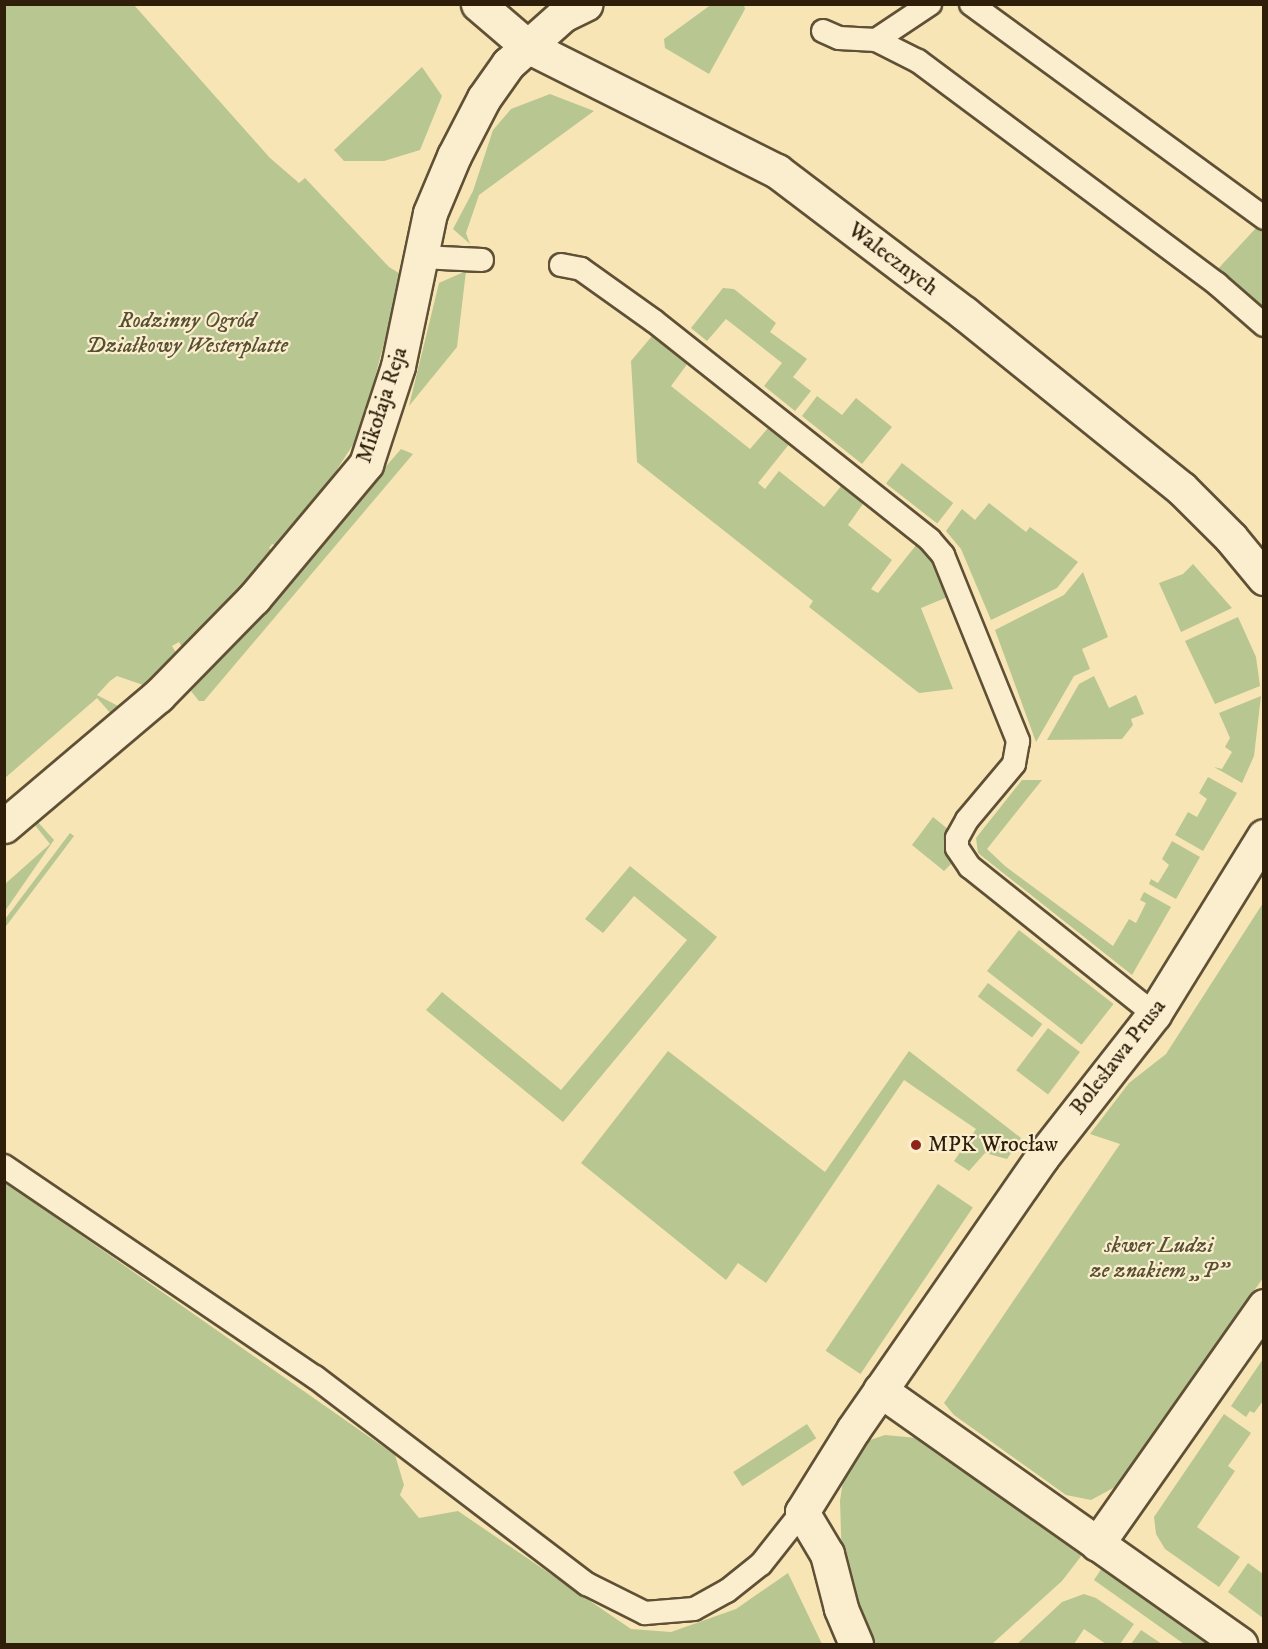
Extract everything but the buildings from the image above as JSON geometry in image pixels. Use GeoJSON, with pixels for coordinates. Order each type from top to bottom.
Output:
{"type":"FeatureCollection","features":[{"type":"Feature","properties":{"kind":"street","name":"Walecznych"},"geometry":{"type":"LineString","coordinates":[[478,4],[527,46],[777,171],[964,313],[1181,488],[1231,538],[1263,578]]}},
{"type":"Feature","properties":{"kind":"street","name":"Mikołaja Reja"},"geometry":{"type":"LineString","coordinates":[[4,826],[158,696],[254,598],[350,486],[372,452],[398,366],[430,213],[454,156],[494,82],[527,46],[563,15],[586,4]]}},
{"type":"Feature","properties":{"kind":"street","name":"Bolesława Prusa"},"geometry":{"type":"LineString","coordinates":[[802,1512],[880,1390],[1042,1157],[1154,1014],[1263,836]]}},
{"type":"Feature","properties":{"kind":"street"},"geometry":{"type":"LineString","coordinates":[[1097,1544],[1263,1306]]}},
{"type":"Feature","properties":{"kind":"street"},"geometry":{"type":"LineString","coordinates":[[880,1390],[1240,1644]]}},
{"type":"Feature","properties":{"kind":"street"},"geometry":{"type":"LineString","coordinates":[[802,1512],[827,1554],[856,1644]]}},
{"type":"Feature","properties":{"kind":"lane"},"geometry":{"type":"LineString","coordinates":[[876,40],[930,4]]}},
{"type":"Feature","properties":{"kind":"lane"},"geometry":{"type":"LineString","coordinates":[[971,4],[1263,218]]}},
{"type":"Feature","properties":{"kind":"lane"},"geometry":{"type":"LineString","coordinates":[[823,31],[838,38],[876,40],[918,62],[1216,284],[1263,325]]}},
{"type":"Feature","properties":{"kind":"lane"},"geometry":{"type":"LineString","coordinates":[[421,257],[482,260]]}},
{"type":"Feature","properties":{"kind":"lane"},"geometry":{"type":"LineString","coordinates":[[561,266],[581,270],[654,321],[930,540],[943,555],[1018,741],[1014,764],[967,820],[957,838],[957,848],[970,867],[1154,1014]]}},
{"type":"Feature","properties":{"kind":"lane"},"geometry":{"type":"LineString","coordinates":[[4,1166],[315,1377],[587,1584],[645,1613],[694,1609],[727,1591],[761,1564],[802,1512]]}},
{"type":"Feature","properties":{"kind":"green space"},"geometry":{"type":"Polygon","coordinates":[[[712,4],[744,5],[745,9],[709,74],[665,48],[664,39],[712,4]]]}},
{"type":"Feature","properties":{"kind":"green space","name":"Rodzinny Ogród Działkowy Westerplatte"},"geometry":{"type":"Polygon","coordinates":[[[5,5],[134,5],[270,158],[299,183],[305,178],[389,267],[402,275],[360,434],[285,549],[272,544],[269,548],[279,555],[233,594],[183,649],[179,642],[172,646],[177,654],[143,685],[117,676],[110,681],[97,695],[122,708],[113,716],[97,698],[5,778],[5,5]]]}},
{"type":"Feature","properties":{"kind":"green space"},"geometry":{"type":"Polygon","coordinates":[[[422,67],[442,96],[420,150],[384,161],[344,161],[334,150],[422,67]]]}},
{"type":"Feature","properties":{"kind":"green space"},"geometry":{"type":"Polygon","coordinates":[[[550,94],[594,111],[479,195],[466,233],[470,244],[453,229],[473,191],[493,130],[511,109],[550,94]]]}},
{"type":"Feature","properties":{"kind":"green space"},"geometry":{"type":"Polygon","coordinates":[[[1257,227],[1263,232],[1263,317],[1215,272],[1257,227]]]}},
{"type":"Feature","properties":{"kind":"green space"},"geometry":{"type":"Polygon","coordinates":[[[466,271],[457,347],[409,406],[439,283],[466,271]]]}},
{"type":"Feature","properties":{"kind":"green space"},"geometry":{"type":"Polygon","coordinates":[[[723,288],[734,289],[776,323],[770,332],[807,359],[793,377],[811,391],[795,411],[764,386],[782,363],[726,319],[707,341],[691,328],[723,288]]]}},
{"type":"Feature","properties":{"kind":"green space"},"geometry":{"type":"Polygon","coordinates":[[[652,336],[688,363],[671,386],[750,449],[769,427],[790,443],[758,483],[765,489],[779,471],[824,507],[842,485],[865,501],[848,525],[892,560],[871,589],[878,593],[917,544],[929,555],[950,596],[921,608],[953,689],[919,693],[809,607],[813,601],[637,462],[631,361],[652,336]]]}},
{"type":"Feature","properties":{"kind":"green space"},"geometry":{"type":"Polygon","coordinates":[[[817,396],[842,415],[856,398],[892,427],[862,464],[802,416],[817,396]]]}},
{"type":"Feature","properties":{"kind":"green space"},"geometry":{"type":"Polygon","coordinates":[[[401,449],[413,454],[204,701],[199,701],[191,691],[401,449]]]}},
{"type":"Feature","properties":{"kind":"green space"},"geometry":{"type":"Polygon","coordinates":[[[902,463],[953,503],[937,524],[886,483],[902,463]]]}},
{"type":"Feature","properties":{"kind":"green space"},"geometry":{"type":"Polygon","coordinates":[[[989,503],[1026,532],[1030,527],[1078,562],[1057,588],[991,620],[961,549],[946,531],[962,509],[975,520],[989,503]]]}},
{"type":"Feature","properties":{"kind":"green space"},"geometry":{"type":"Polygon","coordinates":[[[1193,564],[1232,608],[1181,632],[1159,583],[1183,574],[1193,564]]]}},
{"type":"Feature","properties":{"kind":"green space"},"geometry":{"type":"Polygon","coordinates":[[[1083,572],[1108,637],[1082,649],[1090,669],[1074,676],[1036,742],[995,630],[1064,595],[1083,572]]]}},
{"type":"Feature","properties":{"kind":"green space"},"geometry":{"type":"Polygon","coordinates":[[[1238,617],[1256,657],[1260,686],[1215,704],[1185,641],[1238,617]]]}},
{"type":"Feature","properties":{"kind":"green space"},"geometry":{"type":"Polygon","coordinates":[[[1094,676],[1109,708],[1136,695],[1144,714],[1131,719],[1133,725],[1122,739],[1047,740],[1079,684],[1094,676]]]}},
{"type":"Feature","properties":{"kind":"green space"},"geometry":{"type":"Polygon","coordinates":[[[1261,696],[1254,756],[1242,783],[1214,767],[1222,769],[1232,752],[1225,747],[1230,738],[1219,713],[1261,696]]]}},
{"type":"Feature","properties":{"kind":"green space"},"geometry":{"type":"Polygon","coordinates":[[[1208,777],[1237,793],[1203,851],[1175,835],[1188,812],[1197,817],[1207,799],[1199,793],[1208,777]]]}},
{"type":"Feature","properties":{"kind":"green space"},"geometry":{"type":"Polygon","coordinates":[[[1022,780],[1042,780],[987,849],[1005,866],[1113,946],[1129,919],[1136,923],[1146,903],[1140,900],[1144,892],[1171,907],[1132,975],[978,853],[976,838],[1022,780]]]}},
{"type":"Feature","properties":{"kind":"green space"},"geometry":{"type":"Polygon","coordinates":[[[933,817],[949,830],[946,847],[951,864],[944,871],[912,845],[933,817]]]}},
{"type":"Feature","properties":{"kind":"green space"},"geometry":{"type":"Polygon","coordinates":[[[37,821],[54,840],[5,911],[5,884],[50,844],[34,824],[37,821]]]}},
{"type":"Feature","properties":{"kind":"green space"},"geometry":{"type":"Polygon","coordinates":[[[70,833],[74,836],[6,926],[4,921],[70,833]]]}},
{"type":"Feature","properties":{"kind":"green space"},"geometry":{"type":"Polygon","coordinates":[[[1172,841],[1200,857],[1176,899],[1149,884],[1151,879],[1158,883],[1169,865],[1162,859],[1172,841]]]}},
{"type":"Feature","properties":{"kind":"green space"},"geometry":{"type":"Polygon","coordinates":[[[630,866],[717,937],[563,1122],[426,1010],[442,992],[561,1090],[687,940],[634,896],[603,933],[585,919],[630,866]]]}},
{"type":"Feature","properties":{"kind":"green space","name":"skwer Ludzi ze znakiem „P”"},"geometry":{"type":"Polygon","coordinates":[[[1263,903],[1263,1278],[1117,1486],[1091,1500],[1066,1495],[954,1415],[944,1403],[1120,1144],[1090,1134],[1129,1083],[1166,1054],[1263,903]]]}},
{"type":"Feature","properties":{"kind":"green space"},"geometry":{"type":"Polygon","coordinates":[[[1019,930],[1114,1004],[1082,1045],[987,971],[1019,930]]]}},
{"type":"Feature","properties":{"kind":"green space"},"geometry":{"type":"Polygon","coordinates":[[[988,983],[1042,1024],[1032,1038],[978,997],[988,983]]]}},
{"type":"Feature","properties":{"kind":"green space"},"geometry":{"type":"Polygon","coordinates":[[[1048,1028],[1080,1052],[1048,1094],[1016,1070],[1048,1028]]]}},
{"type":"Feature","properties":{"kind":"green space"},"geometry":{"type":"Polygon","coordinates":[[[668,1051],[825,1172],[909,1051],[1021,1138],[1007,1159],[985,1153],[969,1171],[954,1161],[976,1129],[904,1080],[766,1283],[738,1263],[726,1280],[581,1163],[668,1051]]]}},
{"type":"Feature","properties":{"kind":"green space"},"geometry":{"type":"Polygon","coordinates":[[[5,1182],[395,1455],[404,1485],[400,1495],[419,1518],[458,1511],[631,1629],[671,1632],[736,1609],[788,1573],[822,1644],[5,1644],[5,1182]]]}},
{"type":"Feature","properties":{"kind":"green space"},"geometry":{"type":"Polygon","coordinates":[[[938,1184],[973,1207],[860,1374],[826,1351],[938,1184]]]}},
{"type":"Feature","properties":{"kind":"green space"},"geometry":{"type":"Polygon","coordinates":[[[1263,1359],[1263,1401],[1254,1413],[1250,1411],[1246,1417],[1231,1406],[1263,1359]]]}},
{"type":"Feature","properties":{"kind":"green space"},"geometry":{"type":"Polygon","coordinates":[[[1224,1414],[1251,1433],[1228,1466],[1235,1471],[1197,1527],[1240,1557],[1219,1587],[1165,1549],[1156,1534],[1154,1517],[1224,1414]]]}},
{"type":"Feature","properties":{"kind":"green space"},"geometry":{"type":"Polygon","coordinates":[[[807,1424],[816,1438],[742,1486],[733,1472],[807,1424]]]}},
{"type":"Feature","properties":{"kind":"green space"},"geometry":{"type":"Polygon","coordinates":[[[885,1435],[917,1438],[1082,1555],[1062,1581],[992,1644],[867,1644],[842,1565],[840,1501],[844,1474],[858,1444],[885,1435]]]}},
{"type":"Feature","properties":{"kind":"green space"},"geometry":{"type":"Polygon","coordinates":[[[1248,1563],[1263,1574],[1263,1618],[1228,1592],[1248,1563]]]}},
{"type":"Feature","properties":{"kind":"green space"},"geometry":{"type":"Polygon","coordinates":[[[1102,1568],[1210,1644],[1184,1644],[1094,1580],[1102,1568]]]}},
{"type":"Feature","properties":{"kind":"green space"},"geometry":{"type":"Polygon","coordinates":[[[1084,1594],[1096,1598],[1134,1624],[1120,1644],[1106,1644],[1084,1629],[1074,1644],[1017,1644],[1062,1602],[1084,1594]]]}},
{"type":"Feature","properties":{"kind":"green space"},"geometry":{"type":"Polygon","coordinates":[[[1141,1630],[1162,1644],[1131,1644],[1141,1630]]]}},
{"type":"Feature","properties":{"kind":"place","name":"MPK Wrocław"},"geometry":{"type":"Point","coordinates":[916,1145]}}]}
